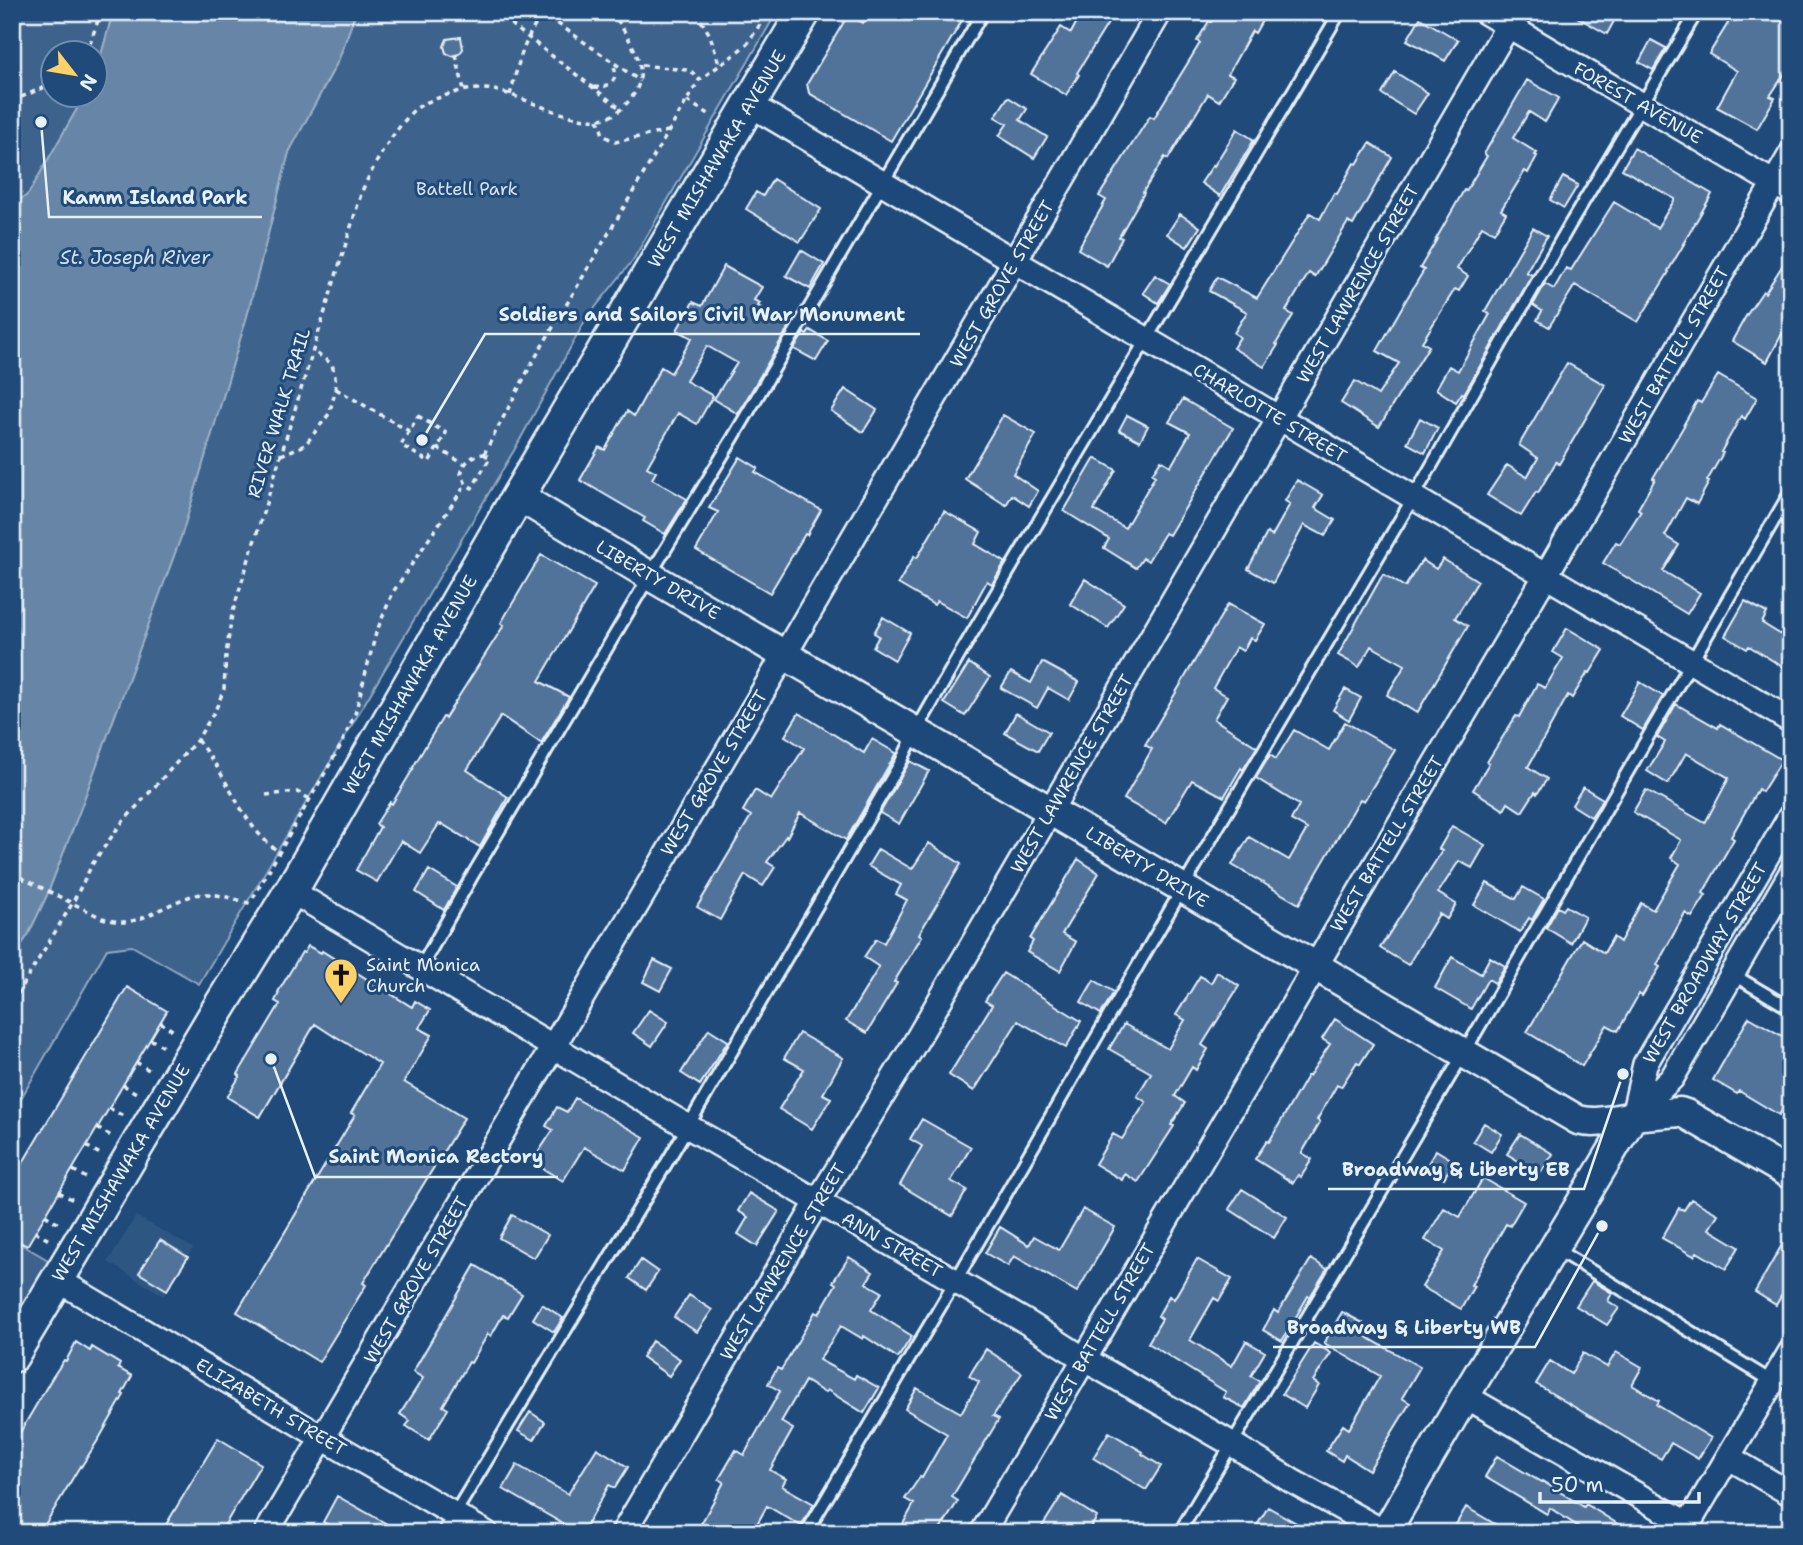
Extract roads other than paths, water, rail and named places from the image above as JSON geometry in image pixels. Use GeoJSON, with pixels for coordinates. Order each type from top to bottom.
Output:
{"type":"FeatureCollection","features":[{"type":"Feature","properties":{"kind":"main road","name":"WEST MISHAWAKA AVENUE"},"geometry":{"type":"LineString","coordinates":[[12,1356],[204,1034],[281,885],[518,496],[804,12]]}},
{"type":"Feature","properties":{"kind":"street","name":"WEST GROVE STREET"},"geometry":{"type":"LineString","coordinates":[[266,1533],[1160,12]]}},
{"type":"Feature","properties":{"kind":"street","name":"FOREST AVENUE"},"geometry":{"type":"LineString","coordinates":[[1485,12],[1512,19],[1641,106],[1782,188]]}},
{"type":"Feature","properties":{"kind":"street","name":"WEST LAWRENCE STREET"},"geometry":{"type":"LineString","coordinates":[[623,1533],[818,1201],[912,1048],[1512,19]]}},
{"type":"Feature","properties":{"kind":"street","name":"CHARLOTTE STREET"},"geometry":{"type":"LineString","coordinates":[[749,104],[1791,721]]}},
{"type":"Feature","properties":{"kind":"street","name":"WEST BATTELL STREET"},"geometry":{"type":"LineString","coordinates":[[982,1533],[1546,575],[1782,188],[1791,154]]}},
{"type":"Feature","properties":{"kind":"street","name":"LIBERTY DRIVE"},"geometry":{"type":"LineString","coordinates":[[518,496],[1578,1120],[1597,1122],[1680,1112],[1791,1175]]}},
{"type":"Feature","properties":{"kind":"street","name":"WEST BROADWAY STREET"},"geometry":{"type":"LineString","coordinates":[[1633,1116],[1645,1064],[1791,815]]}},
{"type":"Feature","properties":{"kind":"street","name":"WEST BROADWAY STREET"},"geometry":{"type":"LineString","coordinates":[[1385,1533],[1633,1116],[1672,1078],[1791,873]]}},
{"type":"Feature","properties":{"kind":"street","name":"ANN STREET"},"geometry":{"type":"LineString","coordinates":[[281,885],[419,969],[1385,1533]]}},
{"type":"Feature","properties":{"kind":"street","name":"ELIZABETH STREET"},"geometry":{"type":"LineString","coordinates":[[58,1280],[323,1438],[449,1524],[486,1533]]}},
{"type":"Feature","properties":{"kind":"street"},"geometry":{"type":"LineString","coordinates":[[1465,1396],[1686,1528],[1791,1351]]}},
{"type":"Feature","properties":{"kind":"street"},"geometry":{"type":"LineString","coordinates":[[1728,1457],[1791,1494]]}},
{"type":"Feature","properties":{"kind":"lane"},"geometry":{"type":"LineString","coordinates":[[419,969],[983,12]]}},
{"type":"Feature","properties":{"kind":"lane"},"geometry":{"type":"LineString","coordinates":[[449,1524],[663,1169],[901,762],[967,642],[1340,12]]}},
{"type":"Feature","properties":{"kind":"lane"},"geometry":{"type":"LineString","coordinates":[[806,1533],[1697,12]]}},
{"type":"Feature","properties":{"kind":"lane"},"geometry":{"type":"LineString","coordinates":[[1179,1533],[1464,1053],[1791,491]]}},
{"type":"Feature","properties":{"kind":"lane"},"geometry":{"type":"LineString","coordinates":[[1732,974],[1791,1009]]}},
{"type":"Feature","properties":{"kind":"lane"},"geometry":{"type":"LineString","coordinates":[[1554,1248],[1773,1382]]}},
{"type":"Feature","properties":{"kind":"water","name":"St. Joseph River"},"geometry":{"type":"Polygon","coordinates":[[[113,12],[356,12],[338,61],[289,152],[247,316],[182,534],[47,895],[28,935],[12,959],[12,195],[20,199],[29,193],[78,108],[108,108],[108,38],[106,38],[113,12]]]}},
{"type":"Feature","properties":{"kind":"place","name":"Kamm Island Park"},"geometry":{"type":"Point","coordinates":[41,122]}},
{"type":"Feature","properties":{"kind":"place","name":"Soldiers and Sailors Civil War Monument"},"geometry":{"type":"Point","coordinates":[422,440]}},
{"type":"Feature","properties":{"kind":"place","name":"Saint Monica Church"},"geometry":{"type":"Point","coordinates":[341,1005]}},
{"type":"Feature","properties":{"kind":"place","name":"Saint Monica Rectory"},"geometry":{"type":"Point","coordinates":[271,1059]}},
{"type":"Feature","properties":{"kind":"place","name":"Broadway & Liberty EB"},"geometry":{"type":"Point","coordinates":[1623,1074]}},
{"type":"Feature","properties":{"kind":"place","name":"Broadway & Liberty WB"},"geometry":{"type":"Point","coordinates":[1602,1226]}},
{"type":"Feature","properties":{"kind":"park label","name":"Battell Park"},"geometry":{"type":"Point","coordinates":[467,189]}}]}
